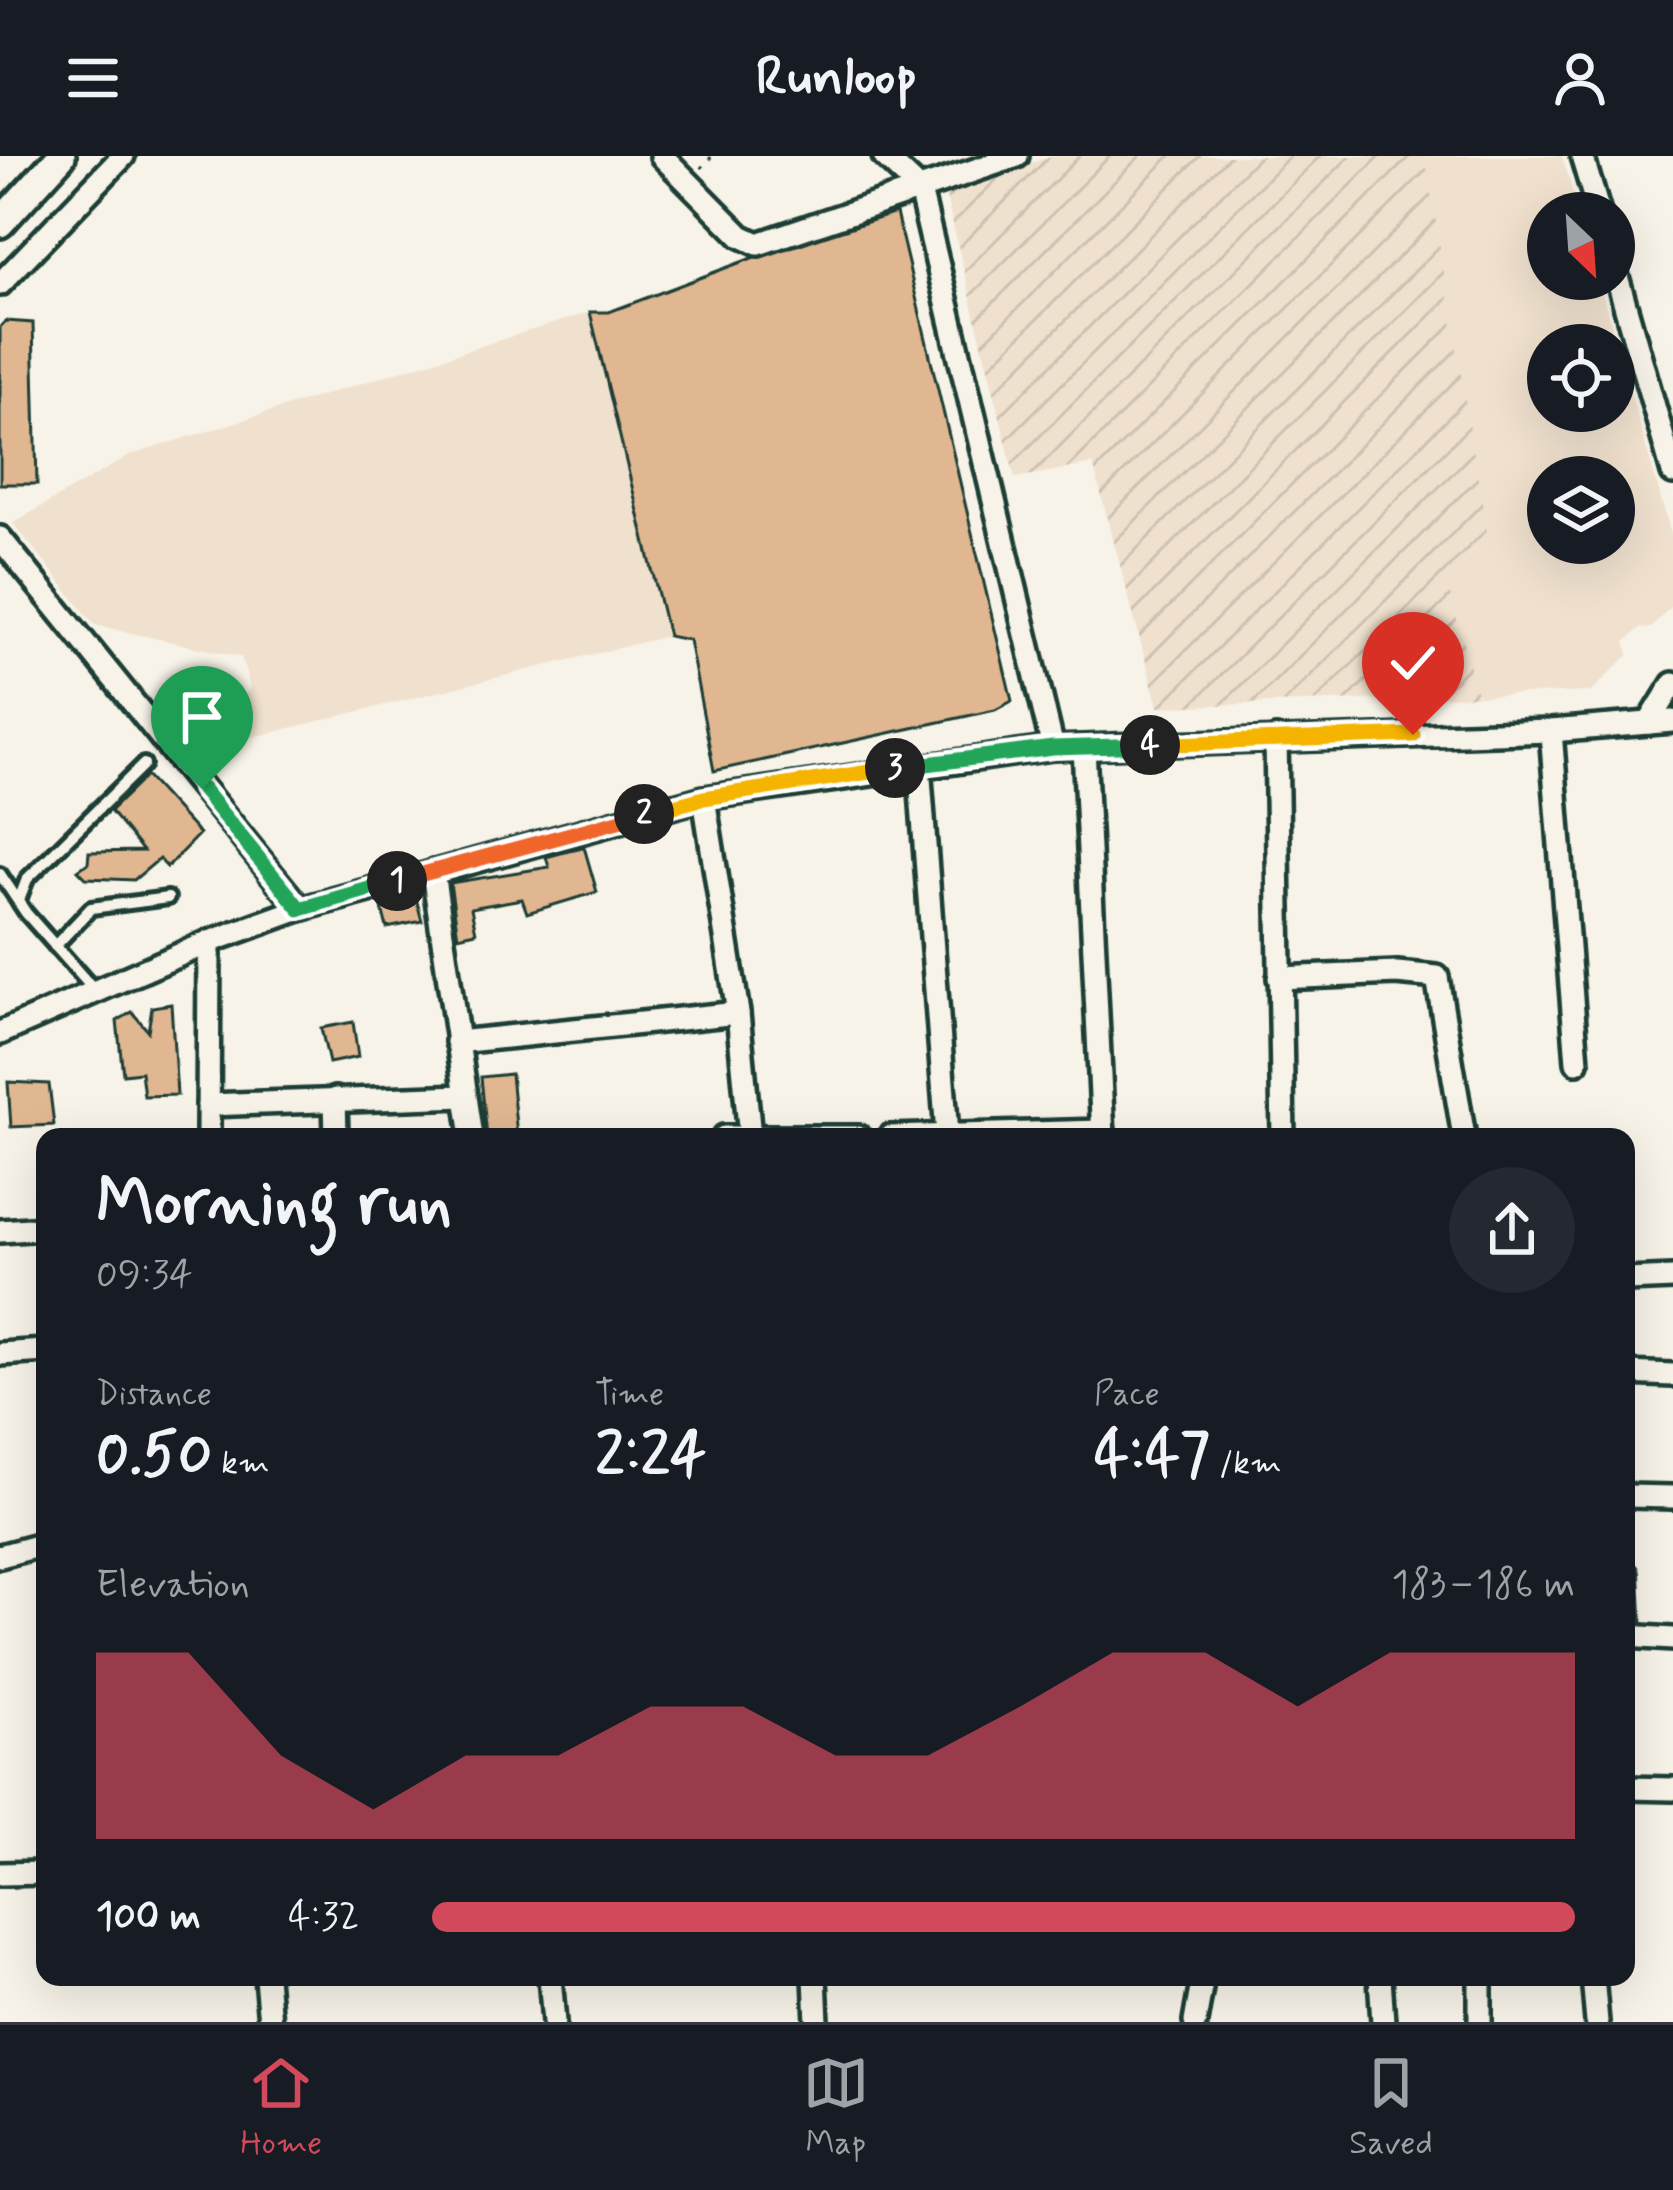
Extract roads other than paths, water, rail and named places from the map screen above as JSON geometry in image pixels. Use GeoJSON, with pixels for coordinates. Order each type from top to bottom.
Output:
{"type":"FeatureCollection","features":[{"type":"Feature","properties":{"kind":"main road"},"geometry":{"type":"LineString","coordinates":[[0,224],[61,156]]}},
{"type":"Feature","properties":{"kind":"street"},"geometry":{"type":"LineString","coordinates":[[0,284],[123,156]]}},
{"type":"Feature","properties":{"kind":"street"},"geometry":{"type":"LineString","coordinates":[[662,156],[742,236],[758,244],[1018,156]]}},
{"type":"Feature","properties":{"kind":"street"},"geometry":{"type":"LineString","coordinates":[[884,156],[920,190],[1053,748]]}},
{"type":"Feature","properties":{"kind":"street"},"geometry":{"type":"LineString","coordinates":[[1582,156],[1593,192]]}},
{"type":"Feature","properties":{"kind":"street"},"geometry":{"type":"LineString","coordinates":[[1624,300],[1673,473]]}},
{"type":"Feature","properties":{"kind":"street"},"geometry":{"type":"LineString","coordinates":[[0,538],[300,909]]}},
{"type":"Feature","properties":{"kind":"street"},"geometry":{"type":"LineString","coordinates":[[1649,723],[1673,684]]}},
{"type":"Feature","properties":{"kind":"street"},"geometry":{"type":"LineString","coordinates":[[0,1033],[209,942],[300,909],[704,798],[1053,748],[1551,730],[1673,721]]}},
{"type":"Feature","properties":{"kind":"street"},"geometry":{"type":"LineString","coordinates":[[1551,730],[1577,1062]]}},
{"type":"Feature","properties":{"kind":"street"},"geometry":{"type":"LineString","coordinates":[[1276,740],[1283,1128]]}},
{"type":"Feature","properties":{"kind":"street"},"geometry":{"type":"LineString","coordinates":[[1084,747],[1103,1128]]}},
{"type":"Feature","properties":{"kind":"street"},"geometry":{"type":"LineString","coordinates":[[919,764],[946,1128]]}},
{"type":"Feature","properties":{"kind":"street"},"geometry":{"type":"LineString","coordinates":[[704,798],[738,1013],[749,1128]]}},
{"type":"Feature","properties":{"kind":"street"},"geometry":{"type":"LineString","coordinates":[[433,872],[470,1128]]}},
{"type":"Feature","properties":{"kind":"street"},"geometry":{"type":"LineString","coordinates":[[208,1128],[209,942]]}},
{"type":"Feature","properties":{"kind":"street"},"geometry":{"type":"LineString","coordinates":[[1279,978],[1397,973],[1437,977],[1462,1128]]}},
{"type":"Feature","properties":{"kind":"street"},"geometry":{"type":"LineString","coordinates":[[457,1042],[738,1013]]}},
{"type":"Feature","properties":{"kind":"street"},"geometry":{"type":"LineString","coordinates":[[208,1105],[465,1096]]}},
{"type":"Feature","properties":{"kind":"street"},"geometry":{"type":"LineString","coordinates":[[335,1099],[336,1128]]}},
{"type":"Feature","properties":{"kind":"street"},"geometry":{"type":"LineString","coordinates":[[0,1231],[36,1229]]}},
{"type":"Feature","properties":{"kind":"street"},"geometry":{"type":"LineString","coordinates":[[1635,1280],[1673,1278]]}},
{"type":"Feature","properties":{"kind":"street"},"geometry":{"type":"LineString","coordinates":[[0,1354],[36,1352]]}},
{"type":"Feature","properties":{"kind":"street"},"geometry":{"type":"LineString","coordinates":[[1635,1373],[1673,1375]]}},
{"type":"Feature","properties":{"kind":"street"},"geometry":{"type":"LineString","coordinates":[[1635,1496],[1673,1497]]}},
{"type":"Feature","properties":{"kind":"street"},"geometry":{"type":"LineString","coordinates":[[0,1556],[36,1546]]}},
{"type":"Feature","properties":{"kind":"street"},"geometry":{"type":"LineString","coordinates":[[1635,1637],[1673,1640]]}},
{"type":"Feature","properties":{"kind":"street"},"geometry":{"type":"LineString","coordinates":[[1635,1788],[1673,1789]]}},
{"type":"Feature","properties":{"kind":"street"},"geometry":{"type":"LineString","coordinates":[[0,1874],[36,1873]]}},
{"type":"Feature","properties":{"kind":"street"},"geometry":{"type":"LineString","coordinates":[[267,1986],[270,2022]]}},
{"type":"Feature","properties":{"kind":"street"},"geometry":{"type":"LineString","coordinates":[[551,1986],[554,2022]]}},
{"type":"Feature","properties":{"kind":"street"},"geometry":{"type":"LineString","coordinates":[[815,1986],[817,2022]]}},
{"type":"Feature","properties":{"kind":"street"},"geometry":{"type":"LineString","coordinates":[[1195,2022],[1201,1986]]}},
{"type":"Feature","properties":{"kind":"street"},"geometry":{"type":"LineString","coordinates":[[1381,1986],[1383,2022]]}},
{"type":"Feature","properties":{"kind":"street"},"geometry":{"type":"LineString","coordinates":[[1480,1986],[1480,2022]]}},
{"type":"Feature","properties":{"kind":"street"},"geometry":{"type":"LineString","coordinates":[[1594,1986],[1597,2022]]}},
{"type":"Feature","properties":{"kind":"lane"},"geometry":{"type":"LineString","coordinates":[[19,900],[27,879],[144,764]]}},
{"type":"Feature","properties":{"kind":"lane"},"geometry":{"type":"LineString","coordinates":[[0,874],[97,993]]}},
{"type":"Feature","properties":{"kind":"lane"},"geometry":{"type":"LineString","coordinates":[[55,946],[91,908],[168,898]]}}]}
